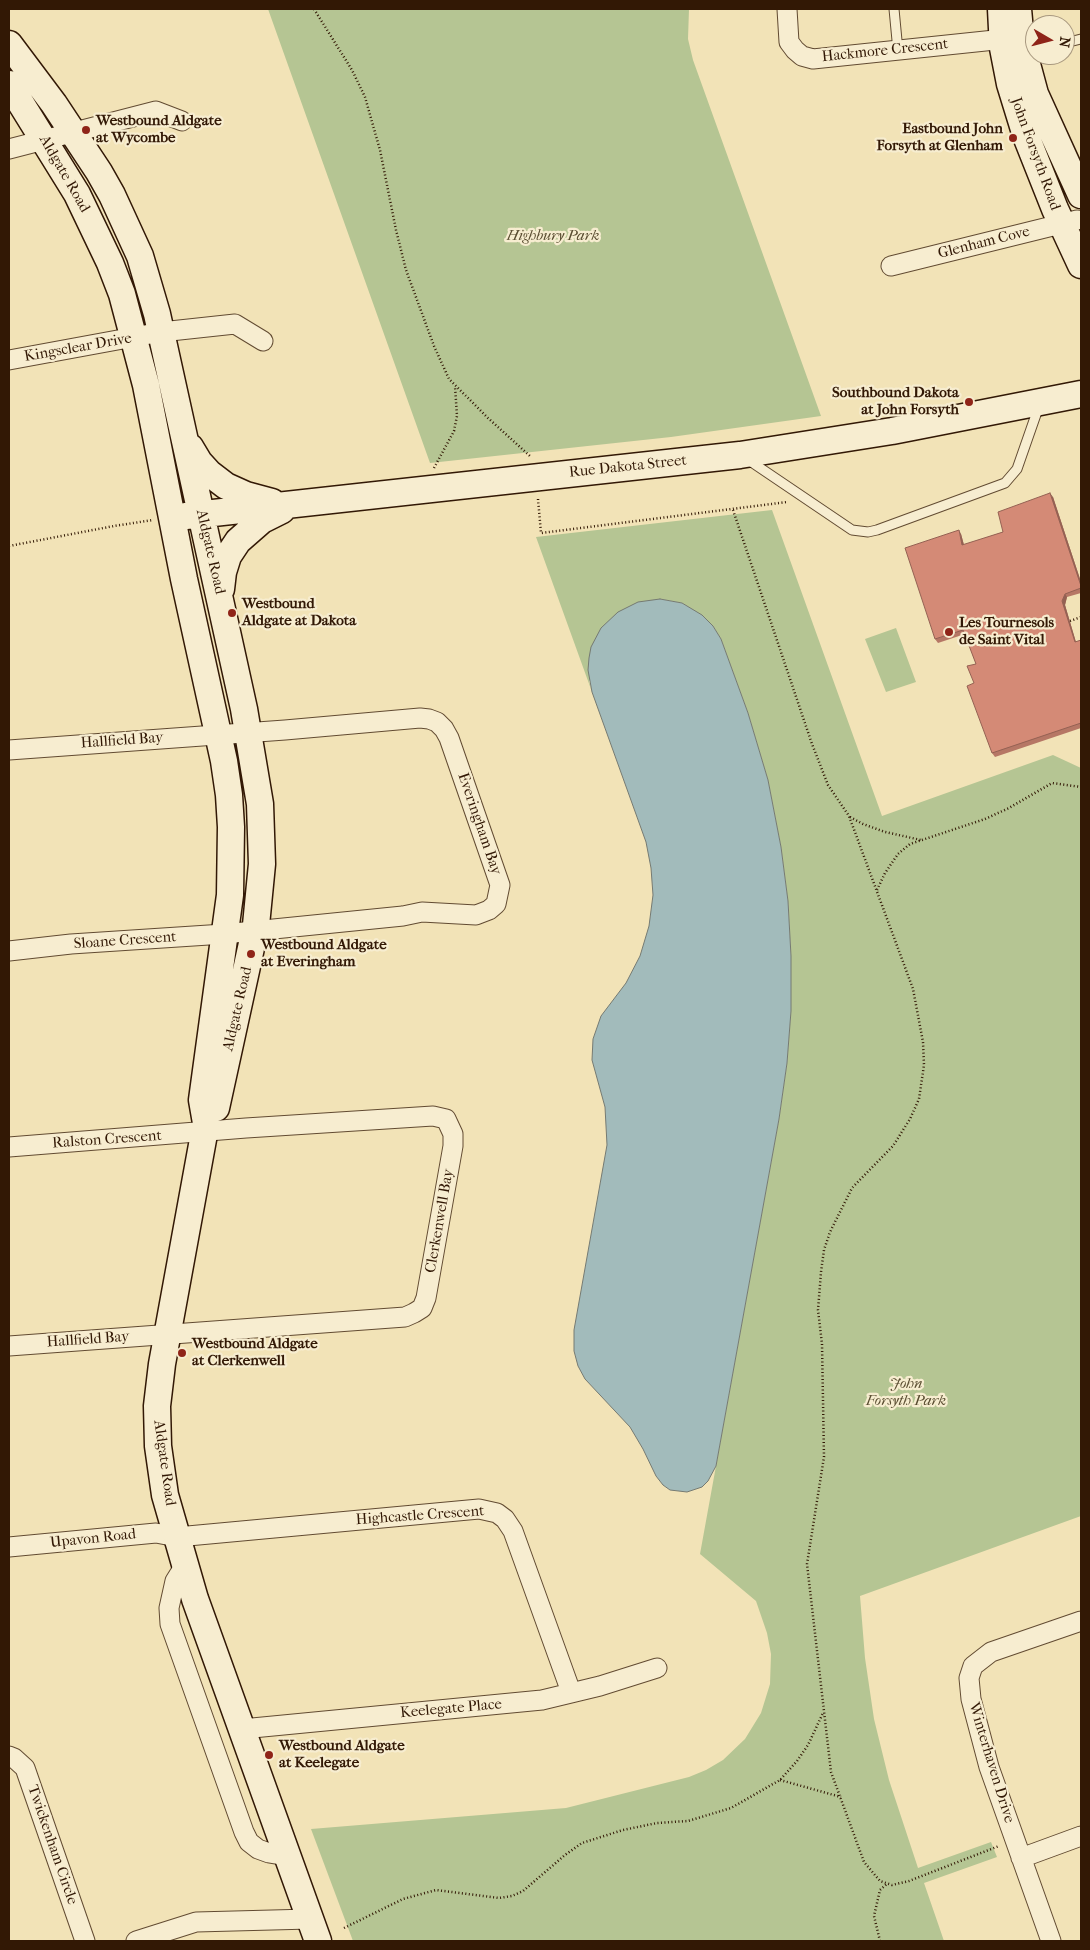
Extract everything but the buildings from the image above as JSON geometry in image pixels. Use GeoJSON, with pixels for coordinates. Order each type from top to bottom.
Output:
{"type":"FeatureCollection","features":[{"type":"Feature","properties":{"kind":"street","name":"Hackmore Crescent"},"geometry":{"type":"LineString","coordinates":[[787,9],[789,42],[802,56],[813,59],[898,50],[1017,47]]}},
{"type":"Feature","properties":{"kind":"street","name":"John Forsyth Road"},"geometry":{"type":"LineString","coordinates":[[1001,9],[1035,94],[1075,214],[1081,265]]}},
{"type":"Feature","properties":{"kind":"street","name":"John Forsyth Road"},"geometry":{"type":"LineString","coordinates":[[1018,9],[1017,47],[1010,84],[1026,136],[1075,214]]}},
{"type":"Feature","properties":{"kind":"street","name":"Aldgate Road"},"geometry":{"type":"LineString","coordinates":[[9,44],[48,96],[58,136],[77,194],[122,294],[147,335],[185,439],[221,597],[233,733],[229,795],[231,827],[230,895],[240,932],[202,1100],[205,1127],[167,1334],[157,1406],[158,1446],[166,1495],[195,1599],[314,1930]]}},
{"type":"Feature","properties":{"kind":"street","name":"Aldgate Road"},"geometry":{"type":"LineString","coordinates":[[9,84],[58,136]]}},
{"type":"Feature","properties":{"kind":"street"},"geometry":{"type":"LineString","coordinates":[[9,149],[156,111],[182,120]]}},
{"type":"Feature","properties":{"kind":"street","name":"Glenham Cove"},"geometry":{"type":"LineString","coordinates":[[891,266],[1075,214]]}},
{"type":"Feature","properties":{"kind":"street","name":"Kingsclear Drive"},"geometry":{"type":"LineString","coordinates":[[9,360],[147,335],[235,324],[262,341]]}},
{"type":"Feature","properties":{"kind":"street","name":"Aldgate Road"},"geometry":{"type":"LineString","coordinates":[[147,335],[146,385],[172,518],[233,733]]}},
{"type":"Feature","properties":{"kind":"street"},"geometry":{"type":"LineString","coordinates":[[1048,401],[1081,373]]}},
{"type":"Feature","properties":{"kind":"street","name":"Rue Dakota Street"},"geometry":{"type":"LineString","coordinates":[[172,518],[740,455],[892,431],[1081,394]]}},
{"type":"Feature","properties":{"kind":"street"},"geometry":{"type":"LineString","coordinates":[[1048,401],[1081,403]]}},
{"type":"Feature","properties":{"kind":"street"},"geometry":{"type":"LineString","coordinates":[[185,439],[199,462],[209,473],[226,486],[246,495],[290,505]]}},
{"type":"Feature","properties":{"kind":"street"},"geometry":{"type":"LineString","coordinates":[[221,597],[223,572],[228,556],[238,541],[262,520],[290,505]]}},
{"type":"Feature","properties":{"kind":"street","name":"Everingham Bay"},"geometry":{"type":"LineString","coordinates":[[233,733],[420,718],[429,718],[437,722],[449,738],[500,885],[496,904],[489,910],[476,915],[422,912],[403,916],[240,932]]}},
{"type":"Feature","properties":{"kind":"street","name":"Hallfield Bay"},"geometry":{"type":"LineString","coordinates":[[9,750],[233,733]]}},
{"type":"Feature","properties":{"kind":"street","name":"Sloane Crescent"},"geometry":{"type":"LineString","coordinates":[[9,951],[71,944],[240,932]]}},
{"type":"Feature","properties":{"kind":"street","name":"Clerkenwell Bay"},"geometry":{"type":"LineString","coordinates":[[167,1334],[405,1317],[422,1308],[426,1298],[453,1146],[453,1134],[446,1119],[433,1116],[205,1127]]}},
{"type":"Feature","properties":{"kind":"street","name":"Ralston Crescent"},"geometry":{"type":"LineString","coordinates":[[9,1147],[205,1127]]}},
{"type":"Feature","properties":{"kind":"street","name":"Hallfield Bay"},"geometry":{"type":"LineString","coordinates":[[9,1346],[167,1334]]}},
{"type":"Feature","properties":{"kind":"street","name":"Highcastle Crescent"},"geometry":{"type":"LineString","coordinates":[[177,1537],[479,1509],[497,1513],[505,1519],[515,1537],[570,1692]]}},
{"type":"Feature","properties":{"kind":"street","name":"Upavon Road"},"geometry":{"type":"LineString","coordinates":[[9,1548],[156,1533],[177,1537]]}},
{"type":"Feature","properties":{"kind":"street"},"geometry":{"type":"LineString","coordinates":[[185,1565],[175,1581],[168,1608],[170,1624],[244,1832],[250,1842],[258,1849],[287,1856]]}},
{"type":"Feature","properties":{"kind":"street","name":"Winterhaven Drive"},"geometry":{"type":"LineString","coordinates":[[1051,1941],[989,1767],[971,1699],[969,1678],[973,1666],[991,1652],[1081,1621]]}},
{"type":"Feature","properties":{"kind":"street","name":"Keelegate Place"},"geometry":{"type":"LineString","coordinates":[[242,1728],[529,1701],[600,1686],[657,1668]]}},
{"type":"Feature","properties":{"kind":"street","name":"Twickenham Circle"},"geometry":{"type":"LineString","coordinates":[[9,1756],[25,1768],[85,1941]]}},
{"type":"Feature","properties":{"kind":"street"},"geometry":{"type":"LineString","coordinates":[[1021,1858],[1081,1836]]}},
{"type":"Feature","properties":{"kind":"street"},"geometry":{"type":"LineString","coordinates":[[136,1941],[196,1922],[314,1930]]}},
{"type":"Feature","properties":{"kind":"lane"},"geometry":{"type":"LineString","coordinates":[[894,9],[898,50]]}},
{"type":"Feature","properties":{"kind":"lane"},"geometry":{"type":"LineString","coordinates":[[740,455],[845,526],[852,530],[868,532],[1005,483],[1017,469],[1048,401]]}},
{"type":"Feature","properties":{"kind":"path"},"geometry":{"type":"LineString","coordinates":[[314,9],[352,70],[365,97],[380,150],[396,230],[414,295],[434,346],[449,379],[488,418],[530,455],[535,468],[541,533],[787,502]]}},
{"type":"Feature","properties":{"kind":"path"},"geometry":{"type":"LineString","coordinates":[[434,468],[454,431],[457,416],[455,385]]}},
{"type":"Feature","properties":{"kind":"path"},"geometry":{"type":"LineString","coordinates":[[733,510],[812,744],[828,784],[849,816],[913,990],[920,1021],[924,1065],[919,1099],[910,1120],[893,1146],[852,1188],[844,1202],[824,1250],[818,1310],[822,1344],[824,1457],[807,1564],[831,1772],[864,1862],[876,1878],[892,1885],[909,1881],[1014,1840]]}},
{"type":"Feature","properties":{"kind":"path"},"geometry":{"type":"LineString","coordinates":[[9,546],[114,526],[172,518]]}},
{"type":"Feature","properties":{"kind":"path"},"geometry":{"type":"LineString","coordinates":[[1070,621],[1081,617]]}},
{"type":"Feature","properties":{"kind":"path"},"geometry":{"type":"LineString","coordinates":[[877,890],[885,873],[898,854],[910,844],[985,819],[1052,784],[1081,787]]}},
{"type":"Feature","properties":{"kind":"path"},"geometry":{"type":"LineString","coordinates":[[849,816],[863,824],[885,832],[922,840]]}},
{"type":"Feature","properties":{"kind":"path"},"geometry":{"type":"LineString","coordinates":[[344,1928],[403,1899],[430,1892],[449,1891],[499,1898],[512,1896],[523,1891],[565,1854],[582,1843],[623,1830],[657,1823],[688,1821],[731,1808],[780,1780],[808,1746],[824,1712]]}},
{"type":"Feature","properties":{"kind":"path"},"geometry":{"type":"LineString","coordinates":[[780,1780],[840,1797]]}},
{"type":"Feature","properties":{"kind":"path"},"geometry":{"type":"LineString","coordinates":[[880,1941],[874,1916],[880,1890],[888,1883]]}},
{"type":"Feature","properties":{"kind":"green space","name":"Highbury Park"},"geometry":{"type":"Polygon","coordinates":[[[268,9],[689,9],[688,39],[693,60],[821,416],[671,437],[430,463],[268,9]]]}},
{"type":"Feature","properties":{"kind":"green space","name":"John Forsyth Park"},"geometry":{"type":"Polygon","coordinates":[[[772,510],[882,816],[1053,755],[1081,768],[1081,1516],[860,1596],[865,1658],[874,1719],[889,1780],[918,1868],[991,1842],[997,1857],[924,1883],[944,1941],[353,1941],[311,1829],[566,1808],[689,1777],[723,1760],[745,1739],[761,1713],[770,1684],[771,1654],[767,1633],[756,1601],[700,1554],[779,1119],[787,1063],[791,1011],[788,901],[781,847],[768,780],[748,713],[721,639],[713,626],[682,603],[660,599],[589,681],[592,692],[536,537],[772,510]]]}},
{"type":"Feature","properties":{"kind":"green space"},"geometry":{"type":"Polygon","coordinates":[[[896,628],[916,682],[886,692],[865,639],[896,628]]]}},
{"type":"Feature","properties":{"kind":"water"},"geometry":{"type":"Polygon","coordinates":[[[660,599],[682,603],[702,615],[713,626],[721,639],[748,713],[768,780],[781,847],[788,901],[791,956],[791,1011],[787,1063],[779,1119],[716,1466],[708,1481],[702,1487],[687,1492],[670,1490],[663,1485],[656,1476],[630,1427],[585,1379],[578,1366],[574,1351],[574,1330],[607,1145],[605,1107],[592,1060],[593,1039],[601,1016],[626,983],[640,956],[649,926],[653,895],[651,868],[646,842],[592,692],[588,670],[589,658],[591,647],[601,628],[618,612],[638,602],[660,599]]]}},
{"type":"Feature","properties":{"kind":"place","name":"Westbound Aldgate at Wycombe"},"geometry":{"type":"Point","coordinates":[86,130]}},
{"type":"Feature","properties":{"kind":"place","name":"Eastbound John Forsyth at Glenham"},"geometry":{"type":"Point","coordinates":[1013,138]}},
{"type":"Feature","properties":{"kind":"place","name":"Southbound Dakota at John Forsyth"},"geometry":{"type":"Point","coordinates":[969,402]}},
{"type":"Feature","properties":{"kind":"place","name":"Westbound Aldgate at Dakota"},"geometry":{"type":"Point","coordinates":[232,613]}},
{"type":"Feature","properties":{"kind":"place","name":"Les Tournesols de Saint Vital"},"geometry":{"type":"Point","coordinates":[949,632]}},
{"type":"Feature","properties":{"kind":"place","name":"Westbound Aldgate at Everingham"},"geometry":{"type":"Point","coordinates":[251,954]}},
{"type":"Feature","properties":{"kind":"place","name":"Westbound Aldgate at Clerkenwell"},"geometry":{"type":"Point","coordinates":[182,1353]}},
{"type":"Feature","properties":{"kind":"place","name":"Westbound Aldgate at Keelegate"},"geometry":{"type":"Point","coordinates":[269,1755]}}]}
